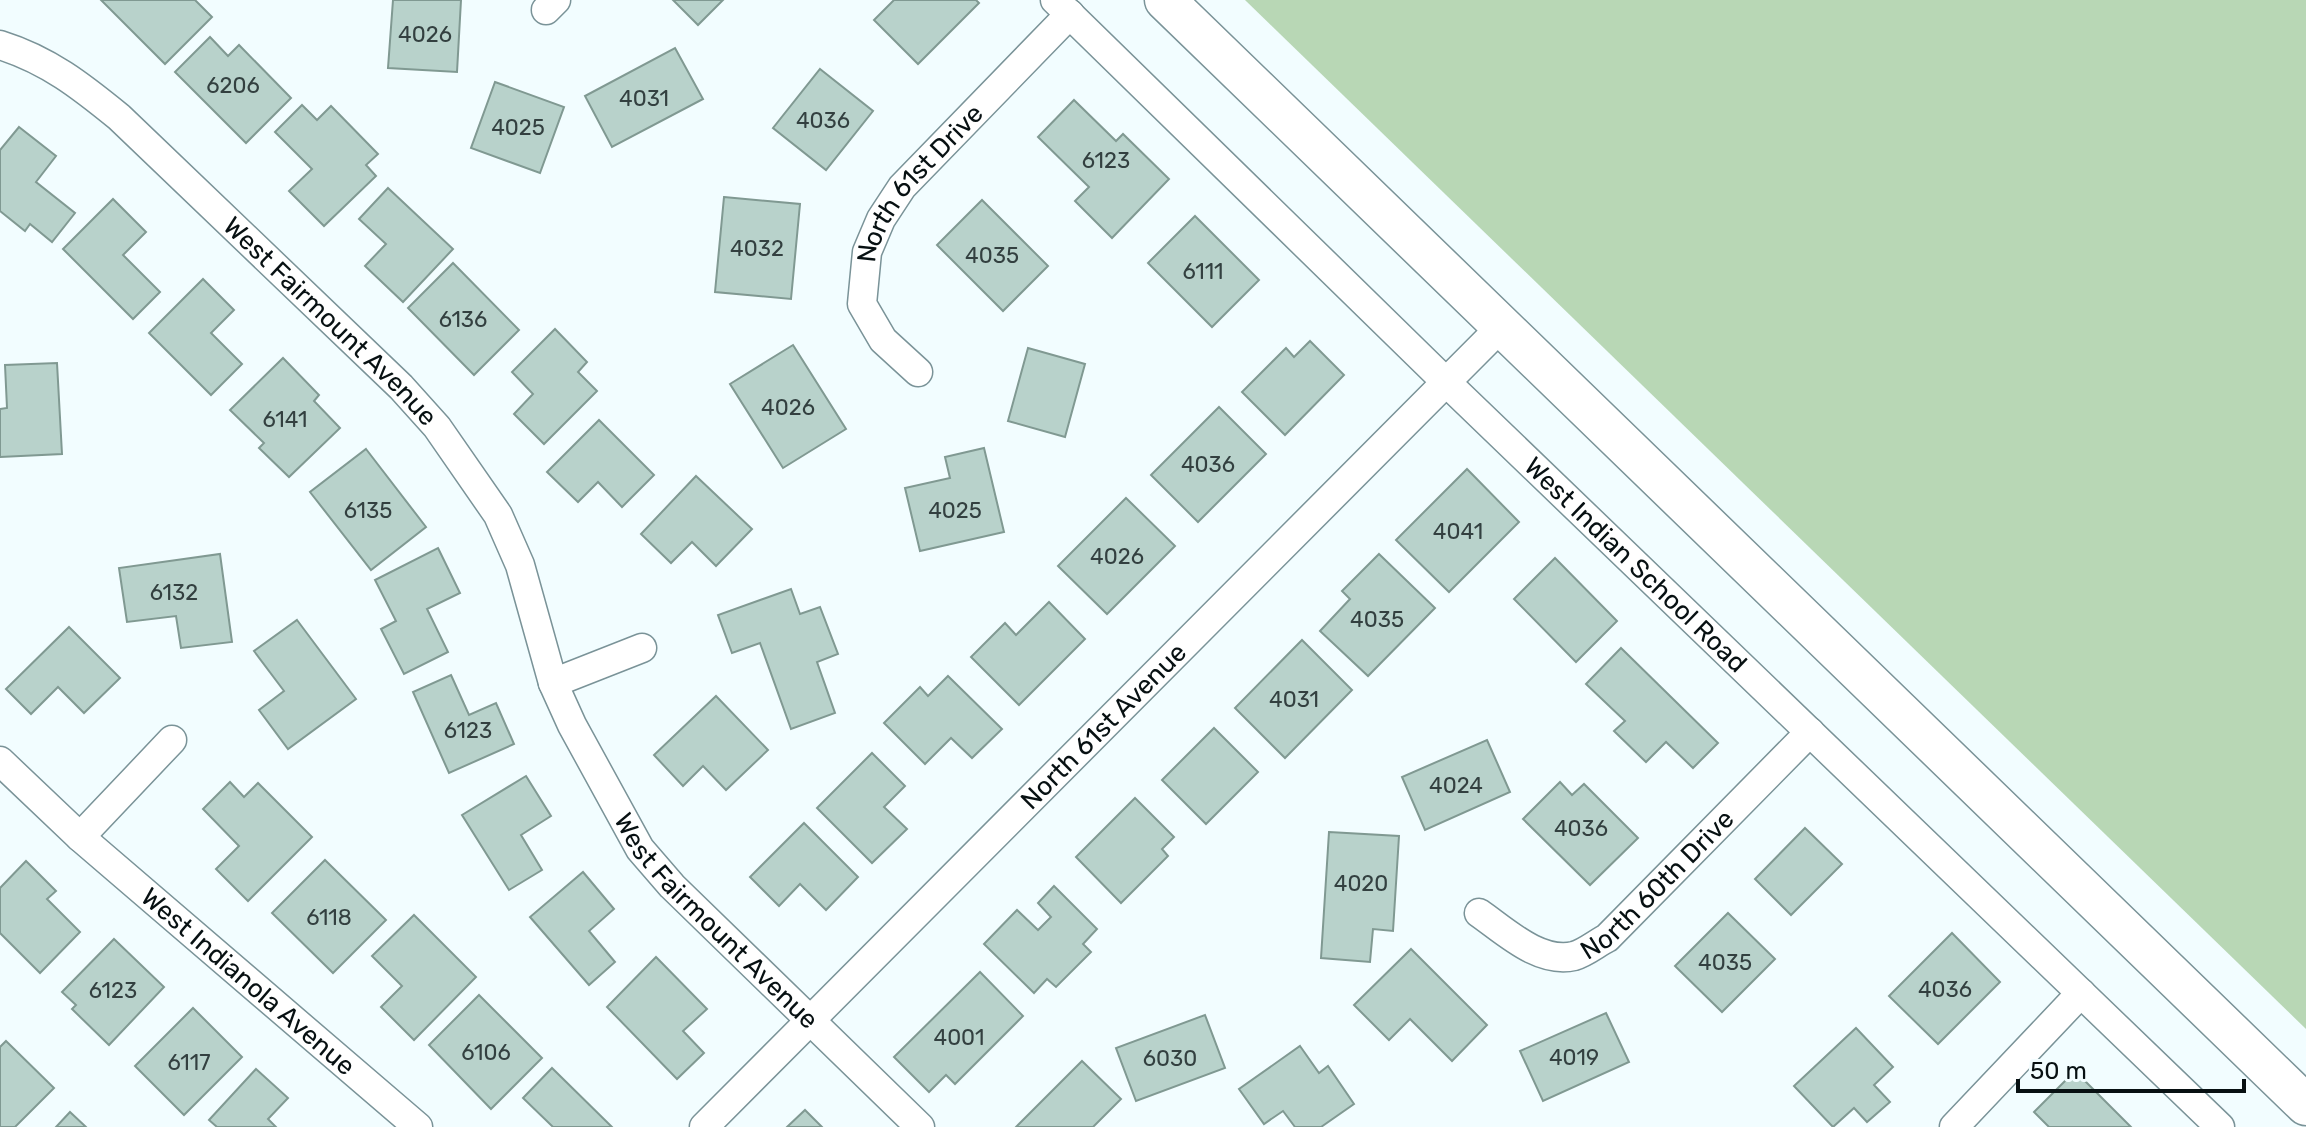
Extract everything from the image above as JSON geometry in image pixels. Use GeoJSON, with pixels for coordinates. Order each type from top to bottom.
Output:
{"type":"FeatureCollection","features":[{"type":"Feature","properties":{"kind":"main road"},"geometry":{"type":"LineString","coordinates":[[1165,0],[2306,1105]]}},
{"type":"Feature","properties":{"kind":"street","name":"North 61st Drive"},"geometry":{"type":"LineString","coordinates":[[918,372],[883,340],[862,304],[867,252],[876,230],[902,187],[1063,7]]}},
{"type":"Feature","properties":{"kind":"street","name":"West Indian School Road"},"geometry":{"type":"LineString","coordinates":[[1063,7],[1446,382],[2220,1127]]}},
{"type":"Feature","properties":{"kind":"street","name":"West Fairmount Avenue"},"geometry":{"type":"LineString","coordinates":[[0,45],[23,52],[70,77],[119,117],[401,387],[437,427],[498,515],[520,565],[553,683],[602,783],[640,849],[672,886],[920,1127]]}},
{"type":"Feature","properties":{"kind":"street","name":"North 61st Avenue"},"geometry":{"type":"LineString","coordinates":[[704,1127],[1502,326]]}},
{"type":"Feature","properties":{"kind":"street"},"geometry":{"type":"LineString","coordinates":[[553,683],[642,648]]}},
{"type":"Feature","properties":{"kind":"street","name":"North 60th Drive"},"geometry":{"type":"LineString","coordinates":[[1479,913],[1523,944],[1549,956],[1574,956],[1607,938],[1810,732]]}},
{"type":"Feature","properties":{"kind":"street"},"geometry":{"type":"LineString","coordinates":[[80,837],[172,740]]}},
{"type":"Feature","properties":{"kind":"street","name":"West Indianola Avenue"},"geometry":{"type":"LineString","coordinates":[[0,761],[80,837],[418,1127]]}},
{"type":"Feature","properties":{"kind":"street"},"geometry":{"type":"LineString","coordinates":[[1954,1127],[2081,993]]}},
{"type":"Feature","properties":{"kind":"green space"},"geometry":{"type":"Polygon","coordinates":[[[1245,0],[2306,0],[2306,1029],[1245,0]]]}},
{"type":"Feature","properties":{"kind":"building"},"geometry":{"type":"Polygon","coordinates":[[[101,0],[195,0],[212,17],[165,64],[101,0]]]}},
{"type":"Feature","properties":{"kind":"building"},"geometry":{"type":"Polygon","coordinates":[[[393,0],[461,0],[457,72],[388,68],[393,0]]]}},
{"type":"Feature","properties":{"kind":"building"},"geometry":{"type":"Polygon","coordinates":[[[673,0],[723,0],[698,25],[673,0]]]}},
{"type":"Feature","properties":{"kind":"building"},"geometry":{"type":"Polygon","coordinates":[[[894,0],[976,0],[979,3],[918,64],[874,20],[894,0]]]}},
{"type":"Feature","properties":{"kind":"building"},"geometry":{"type":"Polygon","coordinates":[[[210,37],[228,56],[239,45],[291,98],[246,143],[175,72],[210,37]]]}},
{"type":"Feature","properties":{"kind":"building"},"geometry":{"type":"Polygon","coordinates":[[[675,48],[703,99],[612,147],[585,96],[675,48]]]}},
{"type":"Feature","properties":{"kind":"building"},"geometry":{"type":"Polygon","coordinates":[[[820,69],[873,111],[826,170],[773,128],[820,69]]]}},
{"type":"Feature","properties":{"kind":"building"},"geometry":{"type":"Polygon","coordinates":[[[495,82],[564,107],[540,173],[471,148],[495,82]]]}},
{"type":"Feature","properties":{"kind":"building"},"geometry":{"type":"Polygon","coordinates":[[[1074,100],[1116,141],[1123,134],[1169,179],[1112,238],[1075,201],[1089,187],[1038,137],[1074,100]]]}},
{"type":"Feature","properties":{"kind":"building"},"geometry":{"type":"Polygon","coordinates":[[[302,105],[317,120],[331,106],[378,154],[366,165],[376,176],[324,226],[289,191],[312,169],[275,132],[302,105]]]}},
{"type":"Feature","properties":{"kind":"building"},"geometry":{"type":"Polygon","coordinates":[[[19,127],[56,156],[36,182],[75,213],[52,242],[30,224],[25,231],[0,211],[0,150],[19,127]]]}},
{"type":"Feature","properties":{"kind":"building"},"geometry":{"type":"Polygon","coordinates":[[[388,188],[453,249],[403,302],[365,266],[386,244],[359,219],[388,188]]]}},
{"type":"Feature","properties":{"kind":"building"},"geometry":{"type":"Polygon","coordinates":[[[724,197],[800,204],[791,299],[715,292],[724,197]]]}},
{"type":"Feature","properties":{"kind":"building"},"geometry":{"type":"Polygon","coordinates":[[[113,199],[146,232],[123,255],[160,292],[133,319],[63,249],[113,199]]]}},
{"type":"Feature","properties":{"kind":"building"},"geometry":{"type":"Polygon","coordinates":[[[982,200],[1048,266],[1003,311],[937,245],[982,200]]]}},
{"type":"Feature","properties":{"kind":"building"},"geometry":{"type":"Polygon","coordinates":[[[1195,216],[1259,280],[1212,327],[1148,263],[1195,216]]]}},
{"type":"Feature","properties":{"kind":"building"},"geometry":{"type":"Polygon","coordinates":[[[453,263],[519,330],[474,375],[408,308],[453,263]]]}},
{"type":"Feature","properties":{"kind":"building"},"geometry":{"type":"Polygon","coordinates":[[[203,279],[234,310],[211,333],[242,364],[211,395],[149,333],[203,279]]]}},
{"type":"Feature","properties":{"kind":"building"},"geometry":{"type":"Polygon","coordinates":[[[555,329],[587,362],[578,372],[597,391],[544,444],[514,414],[533,394],[512,372],[555,329]]]}},
{"type":"Feature","properties":{"kind":"building"},"geometry":{"type":"Polygon","coordinates":[[[1310,341],[1344,375],[1285,435],[1242,392],[1286,348],[1294,357],[1310,341]]]}},
{"type":"Feature","properties":{"kind":"building"},"geometry":{"type":"Polygon","coordinates":[[[793,345],[846,429],[783,468],[730,384],[793,345]]]}},
{"type":"Feature","properties":{"kind":"building"},"geometry":{"type":"Polygon","coordinates":[[[1028,348],[1085,364],[1065,437],[1008,421],[1028,348]]]}},
{"type":"Feature","properties":{"kind":"building"},"geometry":{"type":"Polygon","coordinates":[[[283,358],[319,395],[314,401],[340,428],[289,477],[259,448],[264,443],[230,410],[283,358]]]}},
{"type":"Feature","properties":{"kind":"building"},"geometry":{"type":"Polygon","coordinates":[[[57,363],[62,454],[0,457],[0,409],[7,408],[5,365],[57,363]]]}},
{"type":"Feature","properties":{"kind":"building"},"geometry":{"type":"Polygon","coordinates":[[[1219,407],[1266,454],[1198,522],[1151,475],[1219,407]]]}},
{"type":"Feature","properties":{"kind":"building"},"geometry":{"type":"Polygon","coordinates":[[[599,420],[654,475],[622,507],[598,482],[578,502],[547,472],[599,420]]]}},
{"type":"Feature","properties":{"kind":"building"},"geometry":{"type":"Polygon","coordinates":[[[984,448],[1004,532],[920,551],[905,488],[950,478],[945,457],[984,448]]]}},
{"type":"Feature","properties":{"kind":"building"},"geometry":{"type":"Polygon","coordinates":[[[366,449],[426,527],[371,570],[310,492],[366,449]]]}},
{"type":"Feature","properties":{"kind":"building"},"geometry":{"type":"Polygon","coordinates":[[[1467,469],[1519,522],[1449,592],[1396,540],[1467,469]]]}},
{"type":"Feature","properties":{"kind":"building"},"geometry":{"type":"Polygon","coordinates":[[[696,476],[752,529],[716,566],[692,542],[671,563],[641,534],[696,476]]]}},
{"type":"Feature","properties":{"kind":"building"},"geometry":{"type":"Polygon","coordinates":[[[1126,498],[1175,546],[1107,614],[1058,566],[1126,498]]]}},
{"type":"Feature","properties":{"kind":"building"},"geometry":{"type":"Polygon","coordinates":[[[438,548],[460,593],[427,609],[448,652],[404,674],[381,629],[396,621],[375,580],[438,548]]]}},
{"type":"Feature","properties":{"kind":"building"},"geometry":{"type":"Polygon","coordinates":[[[220,554],[232,642],[181,648],[176,616],[127,622],[119,568],[220,554]]]}},
{"type":"Feature","properties":{"kind":"building"},"geometry":{"type":"Polygon","coordinates":[[[1379,554],[1435,608],[1368,676],[1320,631],[1350,599],[1342,591],[1379,554]]]}},
{"type":"Feature","properties":{"kind":"building"},"geometry":{"type":"Polygon","coordinates":[[[1555,558],[1617,621],[1576,662],[1514,599],[1555,558]]]}},
{"type":"Feature","properties":{"kind":"building"},"geometry":{"type":"Polygon","coordinates":[[[791,589],[800,614],[820,607],[838,654],[817,662],[835,713],[791,729],[760,643],[732,653],[718,615],[791,589]]]}},
{"type":"Feature","properties":{"kind":"building"},"geometry":{"type":"Polygon","coordinates":[[[1049,602],[1085,639],[1019,705],[971,657],[1005,623],[1016,635],[1049,602]]]}},
{"type":"Feature","properties":{"kind":"building"},"geometry":{"type":"Polygon","coordinates":[[[297,620],[356,699],[288,749],[259,710],[284,691],[254,651],[297,620]]]}},
{"type":"Feature","properties":{"kind":"building"},"geometry":{"type":"Polygon","coordinates":[[[69,627],[120,678],[84,713],[58,687],[31,714],[6,689],[69,627]]]}},
{"type":"Feature","properties":{"kind":"building"},"geometry":{"type":"Polygon","coordinates":[[[1302,640],[1352,690],[1285,758],[1235,708],[1302,640]]]}},
{"type":"Feature","properties":{"kind":"building"},"geometry":{"type":"Polygon","coordinates":[[[1621,648],[1718,743],[1693,768],[1666,742],[1646,762],[1614,731],[1625,721],[1586,684],[1621,648]]]}},
{"type":"Feature","properties":{"kind":"building"},"geometry":{"type":"Polygon","coordinates":[[[451,675],[469,715],[496,703],[514,744],[449,773],[413,692],[451,675]]]}},
{"type":"Feature","properties":{"kind":"building"},"geometry":{"type":"Polygon","coordinates":[[[948,676],[1002,729],[972,758],[951,738],[925,764],[884,723],[920,687],[928,696],[948,676]]]}},
{"type":"Feature","properties":{"kind":"building"},"geometry":{"type":"Polygon","coordinates":[[[716,696],[768,750],[726,790],[703,766],[683,786],[654,755],[716,696]]]}},
{"type":"Feature","properties":{"kind":"building"},"geometry":{"type":"Polygon","coordinates":[[[1214,728],[1258,772],[1206,824],[1162,780],[1214,728]]]}},
{"type":"Feature","properties":{"kind":"building"},"geometry":{"type":"Polygon","coordinates":[[[1487,740],[1510,792],[1425,830],[1402,777],[1487,740]]]}},
{"type":"Feature","properties":{"kind":"building"},"geometry":{"type":"Polygon","coordinates":[[[872,753],[905,786],[884,807],[907,829],[872,863],[817,808],[872,753]]]}},
{"type":"Feature","properties":{"kind":"building"},"geometry":{"type":"Polygon","coordinates":[[[526,776],[551,816],[521,835],[542,870],[509,890],[462,815],[526,776]]]}},
{"type":"Feature","properties":{"kind":"building"},"geometry":{"type":"Polygon","coordinates":[[[230,782],[244,797],[258,783],[312,837],[248,901],[216,869],[239,846],[203,809],[230,782]]]}},
{"type":"Feature","properties":{"kind":"building"},"geometry":{"type":"Polygon","coordinates":[[[1560,782],[1572,795],[1584,784],[1638,838],[1590,885],[1523,819],[1560,782]]]}},
{"type":"Feature","properties":{"kind":"building"},"geometry":{"type":"Polygon","coordinates":[[[1135,798],[1174,837],[1162,849],[1168,856],[1121,903],[1076,857],[1135,798]]]}},
{"type":"Feature","properties":{"kind":"building"},"geometry":{"type":"Polygon","coordinates":[[[804,823],[858,877],[826,910],[800,884],[779,906],[750,877],[804,823]]]}},
{"type":"Feature","properties":{"kind":"building"},"geometry":{"type":"Polygon","coordinates":[[[1805,828],[1842,864],[1791,915],[1755,879],[1805,828]]]}},
{"type":"Feature","properties":{"kind":"building"},"geometry":{"type":"Polygon","coordinates":[[[1329,832],[1399,836],[1393,931],[1373,929],[1370,962],[1321,958],[1329,832]]]}},
{"type":"Feature","properties":{"kind":"building"},"geometry":{"type":"Polygon","coordinates":[[[325,860],[386,920],[333,973],[272,913],[325,860]]]}},
{"type":"Feature","properties":{"kind":"building"},"geometry":{"type":"Polygon","coordinates":[[[26,861],[56,891],[47,899],[80,932],[40,973],[0,933],[0,888],[26,861]]]}},
{"type":"Feature","properties":{"kind":"building"},"geometry":{"type":"Polygon","coordinates":[[[583,872],[614,909],[589,931],[615,962],[589,985],[530,917],[583,872]]]}},
{"type":"Feature","properties":{"kind":"building"},"geometry":{"type":"Polygon","coordinates":[[[1054,886],[1097,929],[1083,944],[1091,952],[1056,987],[1047,979],[1034,993],[984,944],[1017,910],[1038,930],[1051,917],[1038,903],[1054,886]]]}},
{"type":"Feature","properties":{"kind":"building"},"geometry":{"type":"Polygon","coordinates":[[[1728,913],[1775,959],[1722,1012],[1675,966],[1728,913]]]}},
{"type":"Feature","properties":{"kind":"building"},"geometry":{"type":"Polygon","coordinates":[[[414,915],[476,977],[414,1040],[381,1007],[402,986],[372,956],[414,915]]]}},
{"type":"Feature","properties":{"kind":"building"},"geometry":{"type":"Polygon","coordinates":[[[1952,933],[2000,982],[1938,1044],[1889,996],[1952,933]]]}},
{"type":"Feature","properties":{"kind":"building"},"geometry":{"type":"Polygon","coordinates":[[[114,939],[164,987],[109,1045],[72,1009],[76,1005],[62,992],[114,939]]]}},
{"type":"Feature","properties":{"kind":"building"},"geometry":{"type":"Polygon","coordinates":[[[1411,949],[1487,1025],[1452,1061],[1410,1019],[1389,1040],[1354,1005],[1411,949]]]}},
{"type":"Feature","properties":{"kind":"building"},"geometry":{"type":"Polygon","coordinates":[[[656,957],[707,1009],[683,1031],[704,1053],[677,1079],[607,1007],[656,957]]]}},
{"type":"Feature","properties":{"kind":"building"},"geometry":{"type":"Polygon","coordinates":[[[980,972],[1023,1016],[955,1084],[946,1075],[929,1092],[894,1057],[980,972]]]}},
{"type":"Feature","properties":{"kind":"building"},"geometry":{"type":"Polygon","coordinates":[[[479,995],[542,1058],[491,1109],[429,1045],[479,995]]]}},
{"type":"Feature","properties":{"kind":"building"},"geometry":{"type":"Polygon","coordinates":[[[193,1008],[242,1057],[184,1115],[135,1066],[193,1008]]]}},
{"type":"Feature","properties":{"kind":"building"},"geometry":{"type":"Polygon","coordinates":[[[1606,1013],[1629,1062],[1543,1101],[1520,1051],[1606,1013]]]}},
{"type":"Feature","properties":{"kind":"building"},"geometry":{"type":"Polygon","coordinates":[[[1205,1015],[1225,1068],[1136,1101],[1116,1048],[1205,1015]]]}},
{"type":"Feature","properties":{"kind":"building"},"geometry":{"type":"Polygon","coordinates":[[[1856,1028],[1893,1067],[1874,1085],[1890,1102],[1867,1122],[1854,1108],[1833,1127],[1794,1086],[1856,1028]]]}},
{"type":"Feature","properties":{"kind":"building"},"geometry":{"type":"Polygon","coordinates":[[[6,1041],[54,1088],[15,1127],[0,1127],[0,1047],[6,1041]]]}},
{"type":"Feature","properties":{"kind":"building"},"geometry":{"type":"Polygon","coordinates":[[[1300,1046],[1319,1073],[1328,1066],[1354,1104],[1321,1127],[1295,1127],[1283,1111],[1264,1124],[1239,1089],[1300,1046]]]}},
{"type":"Feature","properties":{"kind":"building"},"geometry":{"type":"Polygon","coordinates":[[[1082,1061],[1121,1099],[1093,1127],[1016,1127],[1082,1061]]]}},
{"type":"Feature","properties":{"kind":"building"},"geometry":{"type":"Polygon","coordinates":[[[552,1068],[612,1127],[553,1127],[523,1098],[552,1068]]]}},
{"type":"Feature","properties":{"kind":"building"},"geometry":{"type":"Polygon","coordinates":[[[256,1069],[288,1098],[268,1119],[276,1127],[217,1127],[209,1120],[256,1069]]]}},
{"type":"Feature","properties":{"kind":"building"},"geometry":{"type":"Polygon","coordinates":[[[2075,1071],[2131,1127],[2049,1127],[2034,1112],[2075,1071]]]}},
{"type":"Feature","properties":{"kind":"building"},"geometry":{"type":"Polygon","coordinates":[[[805,1110],[822,1127],[787,1127],[805,1110]]]}},
{"type":"Feature","properties":{"kind":"building"},"geometry":{"type":"Polygon","coordinates":[[[70,1112],[86,1127],[56,1127],[70,1112]]]}}]}
